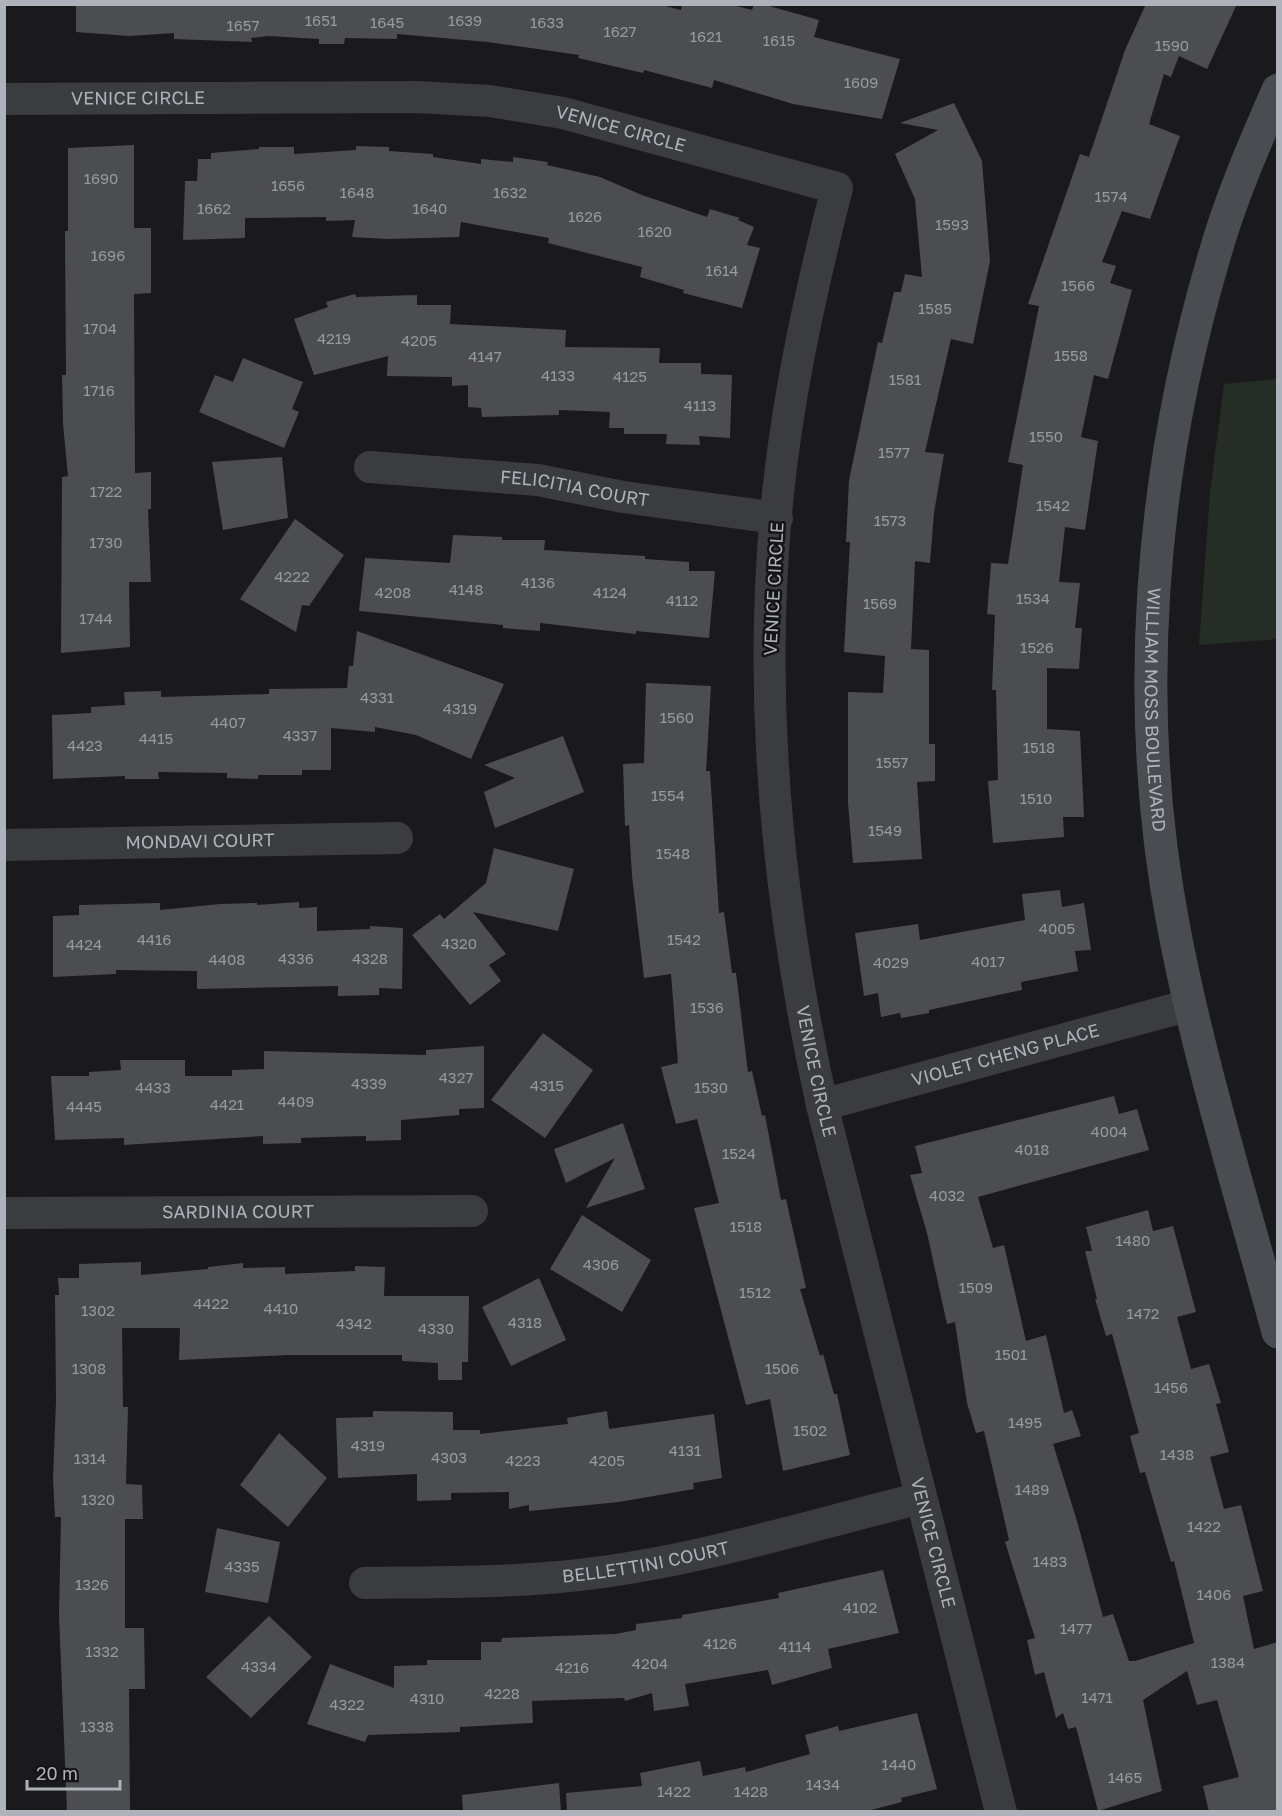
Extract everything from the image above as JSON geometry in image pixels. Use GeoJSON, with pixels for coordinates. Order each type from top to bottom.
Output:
{"type":"FeatureCollection","features":[{"type":"Feature","properties":{"kind":"street","name":"WILLIAM MOSS BOULEVARD"},"geometry":{"type":"LineString","coordinates":[[1278,90],[1243,171],[1214,255],[1187,354],[1171,438],[1157,539],[1151,642],[1152,725],[1159,825],[1173,927],[1190,1005],[1278,1332]]}},
{"type":"Feature","properties":{"kind":"street","name":"VENICE CIRCLE"},"geometry":{"type":"LineString","coordinates":[[4,99],[415,97],[490,101],[563,113],[837,188],[803,333],[789,413],[777,518],[770,667],[773,777],[783,890],[794,968],[822,1105],[1000,1812]]}},
{"type":"Feature","properties":{"kind":"street","name":"FELICITIA COURT"},"geometry":{"type":"LineString","coordinates":[[370,467],[538,480],[623,497],[777,518]]}},
{"type":"Feature","properties":{"kind":"street","name":"MONDAVI COURT"},"geometry":{"type":"LineString","coordinates":[[4,845],[396,838]]}},
{"type":"Feature","properties":{"kind":"street","name":"VIOLET CHENG PLACE"},"geometry":{"type":"LineString","coordinates":[[822,1105],[1190,1005]]}},
{"type":"Feature","properties":{"kind":"street","name":"SARDINIA COURT"},"geometry":{"type":"LineString","coordinates":[[4,1213],[472,1210]]}},
{"type":"Feature","properties":{"kind":"street","name":"BELLETTINI COURT"},"geometry":{"type":"LineString","coordinates":[[365,1583],[491,1581],[580,1575],[670,1560],[921,1498]]}},
{"type":"Feature","properties":{"kind":"shaded area"},"geometry":{"type":"Polygon","coordinates":[[[1277,379],[1277,639],[1199,645],[1210,493],[1224,384],[1277,379]]]}},
{"type":"Feature","properties":{"kind":"building"},"geometry":{"type":"Polygon","coordinates":[[[76,4],[657,4],[681,10],[682,4],[728,4],[752,10],[754,4],[762,4],[819,20],[814,37],[900,59],[882,119],[793,104],[714,80],[712,88],[644,70],[643,73],[578,58],[579,55],[488,42],[397,34],[397,39],[345,38],[344,44],[319,44],[319,39],[268,36],[251,38],[252,42],[174,39],[174,33],[130,36],[76,32],[76,4]]]}},
{"type":"Feature","properties":{"kind":"building"},"geometry":{"type":"Polygon","coordinates":[[[1146,4],[1237,4],[1207,69],[1179,56],[1171,77],[1164,74],[1149,124],[1180,136],[1150,219],[1122,211],[1102,262],[1116,266],[1110,283],[1132,290],[1108,379],[1094,375],[1081,437],[1098,441],[1085,530],[1065,527],[1059,582],[1080,583],[1075,628],[1082,628],[1079,669],[1047,668],[1047,729],[1080,731],[1084,817],[1063,817],[1064,837],[993,843],[988,781],[998,780],[996,690],[992,690],[995,615],[987,614],[991,563],[1008,564],[1023,465],[1008,462],[1039,306],[1028,304],[1080,154],[1089,157],[1125,50],[1146,4]]]}},
{"type":"Feature","properties":{"kind":"building"},"geometry":{"type":"Polygon","coordinates":[[[954,103],[982,161],[990,261],[973,344],[951,339],[925,452],[944,454],[934,513],[930,563],[915,561],[911,649],[929,650],[929,744],[935,744],[935,781],[917,782],[922,859],[853,863],[848,803],[848,692],[883,693],[885,656],[844,652],[850,542],[846,542],[849,480],[878,342],[882,343],[894,292],[901,292],[905,274],[922,277],[915,199],[895,154],[938,130],[900,123],[954,103]]]}},
{"type":"Feature","properties":{"kind":"building"},"geometry":{"type":"Polygon","coordinates":[[[134,145],[134,228],[151,228],[151,293],[134,294],[135,473],[151,472],[151,509],[148,509],[151,582],[129,582],[130,647],[61,653],[62,477],[68,476],[63,424],[62,375],[66,375],[65,231],[68,231],[68,148],[134,145]]]}},
{"type":"Feature","properties":{"kind":"building"},"geometry":{"type":"Polygon","coordinates":[[[356,146],[389,147],[389,151],[433,154],[433,157],[481,164],[481,159],[513,162],[513,157],[548,162],[547,165],[600,177],[642,195],[707,217],[710,209],[740,218],[738,220],[754,227],[747,245],[760,248],[742,308],[683,293],[684,290],[640,277],[642,267],[548,243],[549,238],[461,222],[459,237],[388,239],[352,237],[355,220],[326,221],[326,217],[245,218],[245,238],[183,240],[185,181],[197,181],[198,159],[211,159],[211,153],[259,149],[259,147],[294,147],[294,154],[356,150],[356,146]]]}},
{"type":"Feature","properties":{"kind":"building"},"geometry":{"type":"Polygon","coordinates":[[[355,294],[356,297],[417,295],[417,305],[451,305],[450,324],[566,330],[565,347],[660,348],[659,363],[701,363],[701,374],[732,375],[730,438],[699,436],[700,445],[666,444],[667,434],[624,434],[624,428],[609,428],[610,412],[559,410],[559,415],[482,417],[481,408],[468,407],[468,385],[452,386],[452,377],[387,376],[388,356],[314,375],[294,319],[328,307],[326,302],[355,294]]]}},
{"type":"Feature","properties":{"kind":"building"},"geometry":{"type":"Polygon","coordinates":[[[243,358],[303,382],[292,409],[299,412],[284,448],[199,412],[215,375],[233,382],[243,358]]]}},
{"type":"Feature","properties":{"kind":"building"},"geometry":{"type":"Polygon","coordinates":[[[282,457],[288,518],[223,530],[212,462],[282,457]]]}},
{"type":"Feature","properties":{"kind":"building"},"geometry":{"type":"Polygon","coordinates":[[[295,519],[344,555],[309,606],[302,605],[296,632],[240,599],[295,519]]]}},
{"type":"Feature","properties":{"kind":"building"},"geometry":{"type":"Polygon","coordinates":[[[453,535],[502,537],[502,540],[545,540],[544,550],[645,556],[645,559],[689,562],[689,571],[715,571],[709,638],[636,631],[636,634],[540,623],[540,631],[503,628],[503,625],[359,611],[365,558],[450,563],[453,535]]]}},
{"type":"Feature","properties":{"kind":"building"},"geometry":{"type":"Polygon","coordinates":[[[357,631],[504,684],[471,759],[416,735],[375,727],[375,732],[331,728],[331,770],[302,770],[302,775],[258,775],[258,779],[227,778],[227,773],[158,772],[159,779],[125,779],[125,776],[53,779],[52,715],[91,713],[91,707],[125,705],[124,692],[161,691],[161,697],[269,694],[269,689],[347,688],[349,666],[353,666],[357,631]]]}},
{"type":"Feature","properties":{"kind":"building"},"geometry":{"type":"Polygon","coordinates":[[[646,683],[711,686],[706,771],[710,771],[719,913],[724,912],[732,973],[736,973],[748,1072],[752,1071],[762,1116],[765,1115],[781,1200],[786,1199],[806,1288],[800,1289],[820,1356],[823,1354],[834,1394],[837,1394],[850,1455],[783,1471],[770,1399],[746,1405],[694,1208],[719,1203],[697,1119],[676,1124],[661,1067],[678,1063],[671,974],[644,978],[632,876],[629,825],[625,826],[623,764],[644,763],[646,683]]]}},
{"type":"Feature","properties":{"kind":"building"},"geometry":{"type":"Polygon","coordinates":[[[563,736],[584,792],[495,828],[484,792],[515,778],[484,765],[563,736]]]}},
{"type":"Feature","properties":{"kind":"building"},"geometry":{"type":"Polygon","coordinates":[[[494,848],[574,869],[558,931],[473,912],[506,954],[489,965],[501,981],[470,1005],[412,935],[440,914],[444,919],[486,883],[494,848]]]}},
{"type":"Feature","properties":{"kind":"building"},"geometry":{"type":"Polygon","coordinates":[[[1060,890],[1062,907],[1084,903],[1091,950],[1075,951],[1078,971],[1021,982],[1022,990],[901,1018],[900,1013],[881,1017],[878,993],[864,996],[855,933],[918,924],[920,940],[1025,920],[1022,894],[1060,890]]]}},
{"type":"Feature","properties":{"kind":"building"},"geometry":{"type":"Polygon","coordinates":[[[299,902],[299,908],[317,907],[317,931],[370,929],[370,926],[403,928],[402,989],[379,988],[379,995],[338,996],[338,986],[197,989],[197,971],[116,970],[116,974],[53,977],[53,916],[79,915],[79,905],[160,903],[160,910],[220,904],[257,903],[257,905],[299,902]]]}},
{"type":"Feature","properties":{"kind":"building"},"geometry":{"type":"Polygon","coordinates":[[[543,1033],[593,1070],[545,1138],[491,1100],[543,1033]]]}},
{"type":"Feature","properties":{"kind":"building"},"geometry":{"type":"Polygon","coordinates":[[[484,1046],[484,1108],[459,1109],[459,1115],[401,1120],[401,1140],[366,1141],[366,1136],[327,1137],[301,1138],[301,1143],[263,1144],[263,1136],[124,1145],[124,1138],[55,1140],[51,1076],[89,1076],[89,1072],[121,1070],[120,1060],[185,1060],[185,1076],[232,1076],[232,1070],[264,1069],[264,1051],[426,1055],[426,1050],[484,1046]]]}},
{"type":"Feature","properties":{"kind":"building"},"geometry":{"type":"Polygon","coordinates":[[[1114,1096],[1119,1114],[1137,1109],[1149,1150],[978,1197],[993,1248],[1004,1245],[1026,1341],[1046,1335],[1064,1413],[1072,1410],[1081,1436],[1053,1444],[1103,1617],[1113,1614],[1129,1661],[1194,1643],[1174,1561],[1171,1562],[1145,1472],[1140,1473],[1130,1436],[1139,1433],[1112,1334],[1106,1336],[1095,1299],[1097,1299],[1085,1251],[1092,1251],[1086,1227],[1148,1210],[1153,1231],[1173,1226],[1196,1312],[1177,1317],[1191,1369],[1209,1364],[1221,1403],[1216,1404],[1229,1452],[1210,1457],[1224,1509],[1241,1505],[1263,1591],[1243,1596],[1254,1649],[1278,1642],[1278,1812],[1209,1812],[1203,1786],[1239,1777],[1217,1700],[1197,1705],[1187,1671],[1143,1700],[1162,1791],[1098,1811],[1076,1727],[1068,1729],[1063,1713],[1056,1718],[1044,1672],[1035,1675],[1027,1640],[1035,1638],[1005,1542],[1009,1540],[984,1431],[976,1433],[967,1403],[955,1322],[947,1324],[927,1233],[910,1175],[922,1173],[915,1146],[1114,1096]]]}},
{"type":"Feature","properties":{"kind":"building"},"geometry":{"type":"Polygon","coordinates":[[[623,1123],[645,1189],[586,1208],[615,1158],[566,1183],[554,1149],[623,1123]]]}},
{"type":"Feature","properties":{"kind":"building"},"geometry":{"type":"Polygon","coordinates":[[[582,1215],[651,1260],[622,1312],[550,1269],[582,1215]]]}},
{"type":"Feature","properties":{"kind":"building"},"geometry":{"type":"Polygon","coordinates":[[[141,1262],[141,1275],[208,1269],[208,1267],[243,1263],[243,1268],[285,1267],[285,1274],[355,1271],[355,1266],[385,1267],[384,1296],[469,1296],[468,1362],[462,1362],[462,1380],[438,1380],[438,1363],[402,1361],[402,1355],[288,1355],[179,1360],[180,1328],[122,1328],[123,1407],[128,1407],[126,1484],[142,1485],[143,1519],[125,1519],[125,1628],[144,1628],[145,1689],[129,1689],[130,1812],[67,1812],[59,1615],[61,1517],[55,1517],[53,1479],[56,1401],[55,1295],[59,1295],[58,1278],[79,1278],[79,1264],[141,1262]]]}},
{"type":"Feature","properties":{"kind":"building"},"geometry":{"type":"Polygon","coordinates":[[[539,1278],[566,1340],[511,1366],[482,1307],[539,1278]]]}},
{"type":"Feature","properties":{"kind":"building"},"geometry":{"type":"Polygon","coordinates":[[[373,1411],[453,1412],[453,1430],[480,1430],[480,1434],[568,1424],[567,1418],[607,1411],[609,1429],[714,1414],[722,1478],[693,1483],[694,1489],[619,1502],[529,1511],[529,1505],[509,1509],[509,1492],[451,1493],[451,1500],[417,1501],[417,1474],[338,1478],[336,1418],[373,1417],[373,1411]]]}},
{"type":"Feature","properties":{"kind":"building"},"geometry":{"type":"Polygon","coordinates":[[[279,1433],[327,1478],[288,1527],[240,1485],[279,1433]]]}},
{"type":"Feature","properties":{"kind":"building"},"geometry":{"type":"Polygon","coordinates":[[[217,1528],[280,1542],[268,1603],[205,1592],[217,1528]]]}},
{"type":"Feature","properties":{"kind":"building"},"geometry":{"type":"Polygon","coordinates":[[[883,1570],[899,1633],[828,1649],[832,1668],[772,1685],[768,1670],[685,1684],[689,1706],[654,1711],[652,1693],[625,1701],[624,1698],[532,1701],[533,1723],[460,1727],[460,1732],[368,1735],[365,1742],[307,1724],[330,1664],[394,1688],[394,1666],[427,1665],[427,1660],[481,1660],[481,1642],[501,1642],[502,1638],[616,1634],[636,1630],[636,1624],[682,1618],[682,1615],[779,1598],[778,1593],[883,1570]]]}},
{"type":"Feature","properties":{"kind":"building"},"geometry":{"type":"Polygon","coordinates":[[[269,1616],[312,1657],[251,1718],[206,1677],[269,1616]]]}},
{"type":"Feature","properties":{"kind":"building"},"geometry":{"type":"Polygon","coordinates":[[[917,1713],[937,1789],[901,1798],[902,1802],[863,1812],[567,1812],[566,1793],[642,1786],[640,1773],[700,1761],[703,1776],[745,1767],[746,1772],[810,1754],[805,1735],[838,1726],[839,1731],[917,1713]]]}},
{"type":"Feature","properties":{"kind":"building"},"geometry":{"type":"Polygon","coordinates":[[[559,1783],[561,1812],[463,1812],[462,1795],[559,1783]]]}}]}
